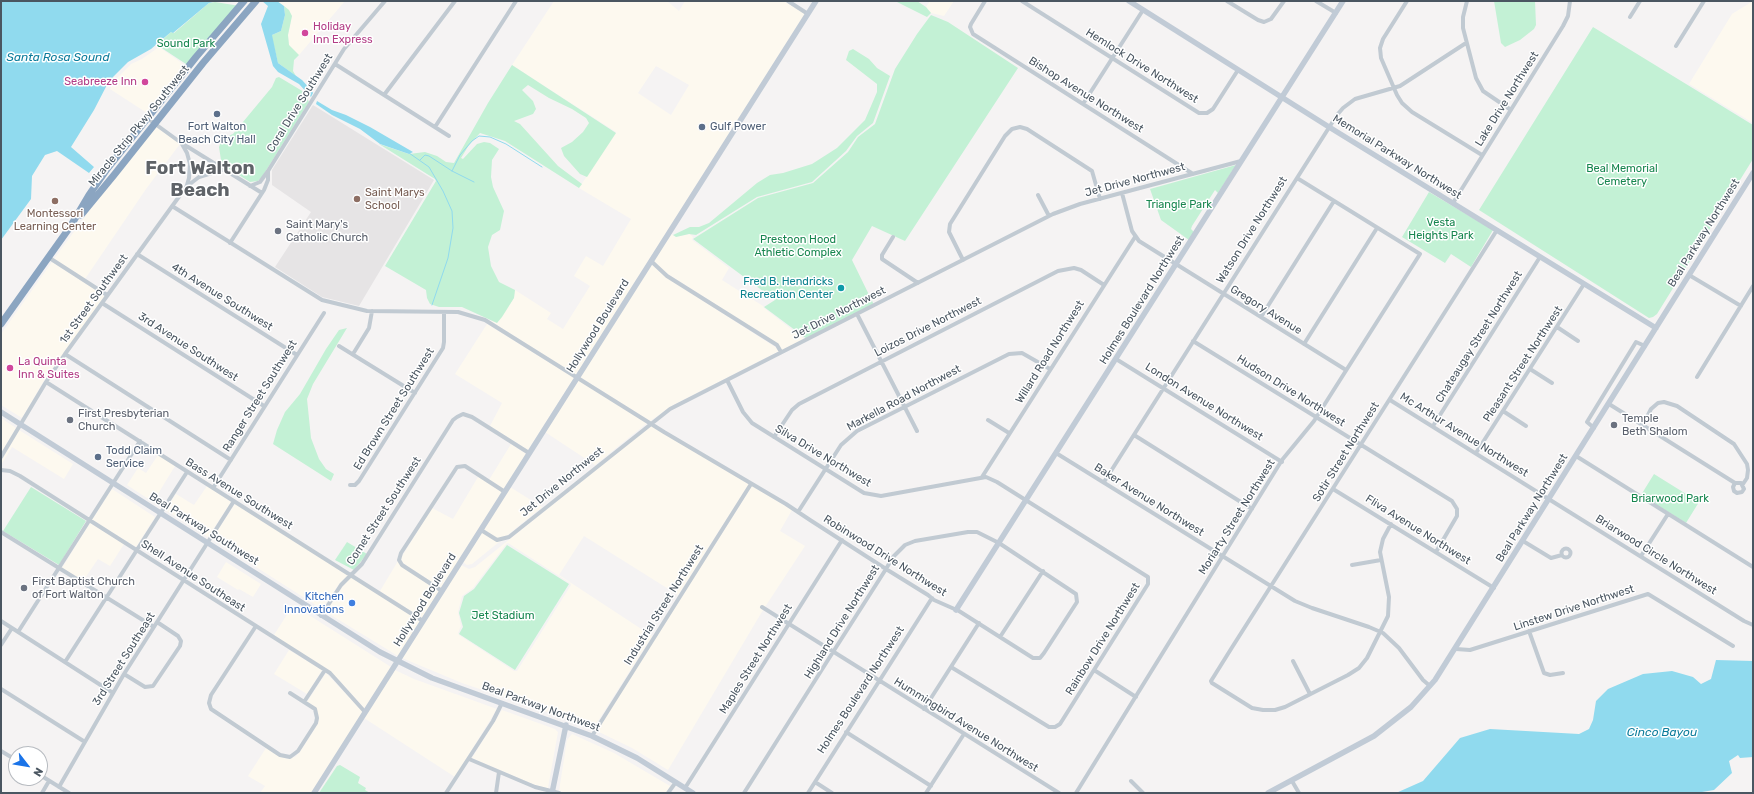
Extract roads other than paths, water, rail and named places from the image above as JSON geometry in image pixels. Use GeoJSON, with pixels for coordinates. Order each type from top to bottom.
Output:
{"type":"FeatureCollection","features":[{"type":"Feature","properties":{"kind":"highway","name":"Miracle Strip Pkwy Southwest"},"geometry":{"type":"LineString","coordinates":[[70,227],[89,195],[147,118],[196,57],[244,1]]}},
{"type":"Feature","properties":{"kind":"highway","name":"Miracle Strip Pkwy Southwest"},"geometry":{"type":"LineString","coordinates":[[1,324],[70,227],[107,184],[203,62],[256,1]]}},
{"type":"Feature","properties":{"kind":"highway"},"geometry":{"type":"LineString","coordinates":[[196,57],[203,62]]}},
{"type":"Feature","properties":{"kind":"street","name":"Coral Drive Southwest"},"geometry":{"type":"LineString","coordinates":[[230,243],[262,194],[268,180],[268,171],[335,64],[353,38],[385,1]]}},
{"type":"Feature","properties":{"kind":"street"},"geometry":{"type":"LineString","coordinates":[[384,95],[455,1]]}},
{"type":"Feature","properties":{"kind":"street"},"geometry":{"type":"LineString","coordinates":[[435,127],[516,1]]}},
{"type":"Feature","properties":{"kind":"street"},"geometry":{"type":"LineString","coordinates":[[788,1],[808,14]]}},
{"type":"Feature","properties":{"kind":"street","name":"Hollywood Boulevard"},"geometry":{"type":"LineString","coordinates":[[314,793],[816,1]]}},
{"type":"Feature","properties":{"kind":"street","name":"Bishop Avenue Northwest"},"geometry":{"type":"LineString","coordinates":[[985,1],[971,24],[971,31],[976,36],[1193,174]]}},
{"type":"Feature","properties":{"kind":"street","name":"Hemlock Drive Northwest"},"geometry":{"type":"LineString","coordinates":[[1022,1],[1199,113],[1204,114],[1213,109],[1238,70]]}},
{"type":"Feature","properties":{"kind":"street","name":"Memorial Parkway Northwest"},"geometry":{"type":"LineString","coordinates":[[1129,1],[1282,98],[1656,328]]}},
{"type":"Feature","properties":{"kind":"street"},"geometry":{"type":"LineString","coordinates":[[1227,1],[1258,20],[1264,22],[1272,19],[1284,1]]}},
{"type":"Feature","properties":{"kind":"street"},"geometry":{"type":"LineString","coordinates":[[1316,1],[1336,13]]}},
{"type":"Feature","properties":{"kind":"street","name":"Holmes Boulevard Northwest"},"geometry":{"type":"LineString","coordinates":[[956,610],[1343,1]]}},
{"type":"Feature","properties":{"kind":"street"},"geometry":{"type":"LineString","coordinates":[[1407,1],[1383,39],[1381,45],[1381,58],[1393,87],[1399,99],[1408,109],[1482,155]]}},
{"type":"Feature","properties":{"kind":"street"},"geometry":{"type":"LineString","coordinates":[[1467,1],[1462,21],[1466,43],[1476,78],[1482,89],[1492,98],[1511,110]]}},
{"type":"Feature","properties":{"kind":"street","name":"Lake Drive Northwest"},"geometry":{"type":"LineString","coordinates":[[1453,203],[1563,26],[1568,16],[1570,1]]}},
{"type":"Feature","properties":{"kind":"street"},"geometry":{"type":"LineString","coordinates":[[1630,17],[1640,1]]}},
{"type":"Feature","properties":{"kind":"street"},"geometry":{"type":"LineString","coordinates":[[1676,46],[1704,1]]}},
{"type":"Feature","properties":{"kind":"street"},"geometry":{"type":"LineString","coordinates":[[1083,104],[1143,10]]}},
{"type":"Feature","properties":{"kind":"street","name":"Watson Drive Northwest"},"geometry":{"type":"LineString","coordinates":[[1104,482],[1296,178],[1341,110],[1355,99],[1400,86],[1466,43]]}},
{"type":"Feature","properties":{"kind":"street"},"geometry":{"type":"LineString","coordinates":[[335,64],[449,136]]}},
{"type":"Feature","properties":{"kind":"street"},"geometry":{"type":"LineString","coordinates":[[147,118],[180,142],[225,169],[262,194]]}},
{"type":"Feature","properties":{"kind":"street"},"geometry":{"type":"LineString","coordinates":[[963,260],[949,232],[950,224],[1005,136],[1012,129],[1020,127],[1027,129],[1089,168],[1094,174],[1100,199]]}},
{"type":"Feature","properties":{"kind":"street","name":"1st Street Southwest"},"geometry":{"type":"LineString","coordinates":[[180,142],[187,153],[190,164],[189,178],[186,187]]}},
{"type":"Feature","properties":{"kind":"street","name":"Jet Drive Northwest"},"geometry":{"type":"LineString","coordinates":[[481,530],[497,540],[509,537],[651,423],[675,407],[1049,216],[1064,209],[1242,161]]}},
{"type":"Feature","properties":{"kind":"street","name":"1st Street Southwest"},"geometry":{"type":"LineString","coordinates":[[1,457],[46,382],[65,354],[186,187],[199,177],[225,169]]}},
{"type":"Feature","properties":{"kind":"street"},"geometry":{"type":"LineString","coordinates":[[250,186],[260,182],[268,171]]}},
{"type":"Feature","properties":{"kind":"street","name":"Beal Parkway Northwest"},"geometry":{"type":"LineString","coordinates":[[1268,793],[1356,747],[1384,730],[1411,708],[1430,686],[1456,649],[1753,173]]}},
{"type":"Feature","properties":{"kind":"street"},"geometry":{"type":"LineString","coordinates":[[1296,178],[1377,228],[1304,344]]}},
{"type":"Feature","properties":{"kind":"street"},"geometry":{"type":"LineString","coordinates":[[1122,193],[1135,237]]}},
{"type":"Feature","properties":{"kind":"street"},"geometry":{"type":"LineString","coordinates":[[1038,195],[1049,216]]}},
{"type":"Feature","properties":{"kind":"street"},"geometry":{"type":"LineString","coordinates":[[1261,317],[1334,201]]}},
{"type":"Feature","properties":{"kind":"street","name":"Robinwood Drive Northwest"},"geometry":{"type":"LineString","coordinates":[[172,206],[322,300],[372,311],[463,313],[484,320],[798,512],[932,598],[978,623],[1033,658],[1040,658],[1077,602],[1078,597],[1074,591],[999,543]]}},
{"type":"Feature","properties":{"kind":"street","name":"Moriarty Street Northwest"},"geometry":{"type":"LineString","coordinates":[[1076,793],[1252,509],[1282,462],[1316,417],[1420,254],[1377,228]]}},
{"type":"Feature","properties":{"kind":"street","name":"Sotir Street Northwest"},"geometry":{"type":"LineString","coordinates":[[1310,694],[1285,707],[1275,710],[1263,710],[1246,705],[1213,684],[1211,681],[1497,230]]}},
{"type":"Feature","properties":{"kind":"street"},"geometry":{"type":"LineString","coordinates":[[893,237],[882,255],[882,259],[918,283]]}},
{"type":"Feature","properties":{"kind":"street","name":"Gregory Avenue"},"geometry":{"type":"LineString","coordinates":[[1135,237],[1142,243],[1346,370]]}},
{"type":"Feature","properties":{"kind":"street","name":"Willard Road Northwest"},"geometry":{"type":"LineString","coordinates":[[982,477],[1135,237]]}},
{"type":"Feature","properties":{"kind":"street","name":"4th Avenue Southwest"},"geometry":{"type":"LineString","coordinates":[[138,254],[297,355]]}},
{"type":"Feature","properties":{"kind":"street"},"geometry":{"type":"LineString","coordinates":[[48,257],[108,295]]}},
{"type":"Feature","properties":{"kind":"street","name":"Chateaugay Street Northwest"},"geometry":{"type":"LineString","coordinates":[[1433,426],[1540,257]]}},
{"type":"Feature","properties":{"kind":"street"},"geometry":{"type":"LineString","coordinates":[[651,261],[667,276],[777,345],[781,352]]}},
{"type":"Feature","properties":{"kind":"street","name":"Loizos Drive Northwest"},"geometry":{"type":"LineString","coordinates":[[774,437],[786,418],[799,404],[1058,271],[1066,268],[1081,270],[1104,285]]}},
{"type":"Feature","properties":{"kind":"street"},"geometry":{"type":"LineString","coordinates":[[1689,275],[1741,306]]}},
{"type":"Feature","properties":{"kind":"street","name":"Pleasant Street Northwest"},"geometry":{"type":"LineString","coordinates":[[1476,453],[1584,284]]}},
{"type":"Feature","properties":{"kind":"street"},"geometry":{"type":"LineString","coordinates":[[1697,377],[1753,286]]}},
{"type":"Feature","properties":{"kind":"street","name":"3rd Avenue Southwest"},"geometry":{"type":"LineString","coordinates":[[102,303],[264,406]]}},
{"type":"Feature","properties":{"kind":"street"},"geometry":{"type":"LineString","coordinates":[[353,354],[369,328],[372,311]]}},
{"type":"Feature","properties":{"kind":"street","name":"Ed Brown Street Southwest"},"geometry":{"type":"LineString","coordinates":[[350,485],[355,485],[359,482],[444,346],[444,312]]}},
{"type":"Feature","properties":{"kind":"street","name":"Ranger Street Southwest"},"geometry":{"type":"LineString","coordinates":[[213,488],[324,313]]}},
{"type":"Feature","properties":{"kind":"street"},"geometry":{"type":"LineString","coordinates":[[857,314],[917,431]]}},
{"type":"Feature","properties":{"kind":"street"},"geometry":{"type":"LineString","coordinates":[[1557,327],[1578,341]]}},
{"type":"Feature","properties":{"kind":"street","name":"Hudson Drive Northwest"},"geometry":{"type":"LineString","coordinates":[[1193,341],[1455,504],[1458,509],[1457,516],[1436,552]]}},
{"type":"Feature","properties":{"kind":"street"},"geometry":{"type":"LineString","coordinates":[[1594,428],[1587,422],[1636,342],[1645,346]]}},
{"type":"Feature","properties":{"kind":"street"},"geometry":{"type":"LineString","coordinates":[[339,346],[414,393]]}},
{"type":"Feature","properties":{"kind":"street","name":"Markella Road Northwest"},"geometry":{"type":"LineString","coordinates":[[798,512],[841,444],[853,434],[904,406],[1009,354],[1022,353],[1050,369]]}},
{"type":"Feature","properties":{"kind":"street"},"geometry":{"type":"LineString","coordinates":[[65,354],[230,460]]}},
{"type":"Feature","properties":{"kind":"street","name":"London Avenue Northwest"},"geometry":{"type":"LineString","coordinates":[[1116,359],[1282,462]]}},
{"type":"Feature","properties":{"kind":"street"},"geometry":{"type":"LineString","coordinates":[[1530,369],[1552,383]]}},
{"type":"Feature","properties":{"kind":"street","name":"Silva Drive Northwest"},"geometry":{"type":"LineString","coordinates":[[727,380],[744,414],[752,423],[864,493],[877,496],[982,477]]}},
{"type":"Feature","properties":{"kind":"street","name":"Bass Avenue Southwest"},"geometry":{"type":"LineString","coordinates":[[46,382],[423,620]]}},
{"type":"Feature","properties":{"kind":"street"},"geometry":{"type":"LineString","coordinates":[[1660,397],[1661,402]]}},
{"type":"Feature","properties":{"kind":"street","name":"Mc Arthur Avenue Northwest"},"geometry":{"type":"LineString","coordinates":[[1390,400],[1549,499]]}},
{"type":"Feature","properties":{"kind":"street"},"geometry":{"type":"LineString","coordinates":[[1643,424],[1651,409],[1661,402],[1677,406],[1734,444],[1747,464],[1748,470],[1747,478],[1743,484],[1743,491],[1738,493],[1733,489],[1735,483]]}},
{"type":"Feature","properties":{"kind":"street"},"geometry":{"type":"LineString","coordinates":[[1609,404],[1735,483],[1739,482],[1743,484]]}},
{"type":"Feature","properties":{"kind":"street"},"geometry":{"type":"LineString","coordinates":[[1503,411],[1526,426]]}},
{"type":"Feature","properties":{"kind":"street","name":"Beal Parkway Southwest"},"geometry":{"type":"LineString","coordinates":[[1,412],[321,616],[397,662]]}},
{"type":"Feature","properties":{"kind":"street","name":"Comet Street Southwest"},"geometry":{"type":"LineString","coordinates":[[321,616],[341,585],[362,564],[453,420],[461,415],[472,417],[529,453]]}},
{"type":"Feature","properties":{"kind":"street"},"geometry":{"type":"LineString","coordinates":[[988,420],[1009,433]]}},
{"type":"Feature","properties":{"kind":"street"},"geometry":{"type":"LineString","coordinates":[[1134,436],[1252,509]]}},
{"type":"Feature","properties":{"kind":"street"},"geometry":{"type":"LineString","coordinates":[[18,632],[140,442]]}},
{"type":"Feature","properties":{"kind":"street","name":"Baker Avenue Northwest"},"geometry":{"type":"LineString","coordinates":[[1056,453],[1271,586],[1303,604],[1381,632],[1399,648],[1423,680],[1430,686]]}},
{"type":"Feature","properties":{"kind":"street"},"geometry":{"type":"LineString","coordinates":[[1576,456],[1753,567]]}},
{"type":"Feature","properties":{"kind":"street"},"geometry":{"type":"LineString","coordinates":[[442,590],[402,565],[399,560],[401,553],[455,468],[462,466],[505,492]]}},
{"type":"Feature","properties":{"kind":"street","name":"Shell Avenue Southeast"},"geometry":{"type":"LineString","coordinates":[[1,470],[10,471],[20,476],[330,673],[365,712]]}},
{"type":"Feature","properties":{"kind":"street"},"geometry":{"type":"LineString","coordinates":[[65,662],[187,472]]}},
{"type":"Feature","properties":{"kind":"street"},"geometry":{"type":"LineString","coordinates":[[982,477],[986,477],[997,482],[1026,500]]}},
{"type":"Feature","properties":{"kind":"street","name":"Industrial Street Northwest"},"geometry":{"type":"LineString","coordinates":[[592,736],[751,484]]}},
{"type":"Feature","properties":{"kind":"street","name":"Fliva Avenue Northwest"},"geometry":{"type":"LineString","coordinates":[[1333,489],[1494,588]]}},
{"type":"Feature","properties":{"kind":"street","name":"Briarwood Circle Northwest"},"geometry":{"type":"LineString","coordinates":[[1549,499],[1753,625]]}},
{"type":"Feature","properties":{"kind":"street","name":"Rainbow Drive Northwest"},"geometry":{"type":"LineString","coordinates":[[951,666],[1052,728],[1060,724],[1148,584],[1148,577],[1026,500]]}},
{"type":"Feature","properties":{"kind":"street","name":"3rd Street Southeast"},"geometry":{"type":"LineString","coordinates":[[59,787],[124,674],[234,501]]}},
{"type":"Feature","properties":{"kind":"street"},"geometry":{"type":"LineString","coordinates":[[1641,556],[1668,514]]}},
{"type":"Feature","properties":{"kind":"street"},"geometry":{"type":"LineString","coordinates":[[1293,662],[1310,694],[1359,668],[1367,658],[1388,616],[1390,604],[1381,560],[1382,543],[1391,524]]}},
{"type":"Feature","properties":{"kind":"street"},"geometry":{"type":"LineString","coordinates":[[1,532],[154,628]]}},
{"type":"Feature","properties":{"kind":"street","name":"Highland Drive Northwest"},"geometry":{"type":"LineString","coordinates":[[744,793],[886,569],[901,548],[915,541],[974,532],[984,534],[999,543]]}},
{"type":"Feature","properties":{"kind":"street","name":"Maples Street Northwest"},"geometry":{"type":"LineString","coordinates":[[685,788],[842,540]]}},
{"type":"Feature","properties":{"kind":"street"},"geometry":{"type":"LineString","coordinates":[[1523,541],[1551,558],[1562,555]]}},
{"type":"Feature","properties":{"kind":"street"},"geometry":{"type":"LineString","coordinates":[[1352,565],[1381,560]]}},
{"type":"Feature","properties":{"kind":"street"},"geometry":{"type":"LineString","coordinates":[[1000,637],[1043,571]]}},
{"type":"Feature","properties":{"kind":"street","name":"Linstew Drive Northwest"},"geometry":{"type":"LineString","coordinates":[[1456,649],[1470,650],[1650,594],[1733,646]]}},
{"type":"Feature","properties":{"kind":"street","name":"Holmes Boulevard Northwest"},"geometry":{"type":"LineString","coordinates":[[808,793],[932,598]]}},
{"type":"Feature","properties":{"kind":"street","name":"Hummingbird Avenue Northwest"},"geometry":{"type":"LineString","coordinates":[[762,607],[1059,793]]}},
{"type":"Feature","properties":{"kind":"street"},"geometry":{"type":"LineString","coordinates":[[1,621],[113,693]]}},
{"type":"Feature","properties":{"kind":"street"},"geometry":{"type":"LineString","coordinates":[[124,674],[145,687],[153,686],[180,646],[181,641],[178,636],[157,622]]}},
{"type":"Feature","properties":{"kind":"street"},"geometry":{"type":"LineString","coordinates":[[924,709],[978,623]]}},
{"type":"Feature","properties":{"kind":"street"},"geometry":{"type":"LineString","coordinates":[[256,626],[212,695],[209,703],[211,709],[280,754],[290,757],[298,751],[317,720],[315,709],[290,693]]}},
{"type":"Feature","properties":{"kind":"street"},"geometry":{"type":"LineString","coordinates":[[1,645],[12,628]]}},
{"type":"Feature","properties":{"kind":"street"},"geometry":{"type":"LineString","coordinates":[[1529,631],[1544,673],[1550,675],[1563,673]]}},
{"type":"Feature","properties":{"kind":"street","name":"Beal Parkway Northwest"},"geometry":{"type":"LineString","coordinates":[[397,662],[432,678],[566,725],[592,736],[637,758],[693,793]]}},
{"type":"Feature","properties":{"kind":"street"},"geometry":{"type":"LineString","coordinates":[[304,702],[325,670]]}},
{"type":"Feature","properties":{"kind":"street"},"geometry":{"type":"LineString","coordinates":[[1094,670],[1136,696]]}},
{"type":"Feature","properties":{"kind":"street"},"geometry":{"type":"LineString","coordinates":[[1,689],[85,742]]}},
{"type":"Feature","properties":{"kind":"street"},"geometry":{"type":"LineString","coordinates":[[446,793],[493,721],[502,703]]}},
{"type":"Feature","properties":{"kind":"street"},"geometry":{"type":"LineString","coordinates":[[552,792],[566,725]]}},
{"type":"Feature","properties":{"kind":"street"},"geometry":{"type":"LineString","coordinates":[[846,732],[931,786]]}},
{"type":"Feature","properties":{"kind":"street"},"geometry":{"type":"LineString","coordinates":[[926,793],[964,734]]}},
{"type":"Feature","properties":{"kind":"street"},"geometry":{"type":"LineString","coordinates":[[469,759],[535,787],[559,793]]}},
{"type":"Feature","properties":{"kind":"street"},"geometry":{"type":"LineString","coordinates":[[496,793],[499,772]]}},
{"type":"Feature","properties":{"kind":"street"},"geometry":{"type":"LineString","coordinates":[[42,793],[50,781],[69,793]]}},
{"type":"Feature","properties":{"kind":"street"},"geometry":{"type":"LineString","coordinates":[[1131,781],[1142,793]]}},
{"type":"Feature","properties":{"kind":"street"},"geometry":{"type":"LineString","coordinates":[[1292,781],[1298,793]]}},
{"type":"Feature","properties":{"kind":"street"},"geometry":{"type":"LineString","coordinates":[[668,793],[676,782]]}},
{"type":"Feature","properties":{"kind":"street"},"geometry":{"type":"LineString","coordinates":[[814,782],[832,793]]}},
{"type":"Feature","properties":{"kind":"water","name":"Santa Rosa Sound"},"geometry":{"type":"Polygon","coordinates":[[[1,1],[217,1],[209,3],[173,33],[171,32],[151,49],[128,62],[109,81],[94,110],[71,147],[94,167],[89,173],[57,151],[45,155],[32,176],[31,199],[1,240],[1,1]]]}},
{"type":"Feature","properties":{"kind":"water"},"geometry":{"type":"Polygon","coordinates":[[[262,1],[277,1],[284,6],[285,15],[281,31],[272,35],[278,63],[302,80],[312,91],[313,93],[311,97],[299,84],[278,72],[273,66],[261,24],[268,6],[262,1]]]}},
{"type":"Feature","properties":{"kind":"water"},"geometry":{"type":"Polygon","coordinates":[[[317,101],[332,110],[370,127],[413,152],[409,154],[380,144],[360,129],[332,115],[316,104],[317,101]]]}},
{"type":"Feature","properties":{"kind":"water","name":"Cinco Bayou"},"geometry":{"type":"Polygon","coordinates":[[[1716,660],[1753,661],[1753,757],[1740,758],[1738,755],[1729,761],[1732,773],[1714,790],[1696,793],[1396,793],[1423,781],[1460,738],[1490,729],[1579,734],[1589,729],[1593,720],[1596,701],[1608,689],[1643,674],[1672,671],[1693,677],[1701,684],[1711,679],[1716,660]]]}},
{"type":"Feature","properties":{"kind":"waterway"},"geometry":{"type":"LineString","coordinates":[[452,171],[460,155],[472,141],[479,136],[490,137],[506,144],[542,167]]}},
{"type":"Feature","properties":{"kind":"waterway"},"geometry":{"type":"LineString","coordinates":[[409,153],[429,167],[443,191],[452,211],[453,228],[448,258],[432,305]]}},
{"type":"Feature","properties":{"kind":"waterway"},"geometry":{"type":"LineString","coordinates":[[420,160],[425,155],[429,156],[452,171],[474,182]]}},
{"type":"Feature","properties":{"kind":"place","name":"Holiday Inn Express"},"geometry":{"type":"Point","coordinates":[305,33]}},
{"type":"Feature","properties":{"kind":"place","name":"Seabreeze Inn"},"geometry":{"type":"Point","coordinates":[145,82]}},
{"type":"Feature","properties":{"kind":"place","name":"Fort Walton Beach City Hall"},"geometry":{"type":"Point","coordinates":[217,114]}},
{"type":"Feature","properties":{"kind":"place","name":"Gulf Power"},"geometry":{"type":"Point","coordinates":[702,127]}},
{"type":"Feature","properties":{"kind":"place","name":"Saint Marys School"},"geometry":{"type":"Point","coordinates":[357,199]}},
{"type":"Feature","properties":{"kind":"place","name":"Montessori Learning Center"},"geometry":{"type":"Point","coordinates":[55,201]}},
{"type":"Feature","properties":{"kind":"place","name":"Saint Mary's Catholic Church"},"geometry":{"type":"Point","coordinates":[278,231]}},
{"type":"Feature","properties":{"kind":"place","name":"Fred B. Hendricks Recreation Center"},"geometry":{"type":"Point","coordinates":[841,288]}},
{"type":"Feature","properties":{"kind":"place","name":"La Quinta Inn & Suites"},"geometry":{"type":"Point","coordinates":[10,368]}},
{"type":"Feature","properties":{"kind":"place","name":"First Presbyterian Church"},"geometry":{"type":"Point","coordinates":[70,420]}},
{"type":"Feature","properties":{"kind":"place","name":"Temple Beth Shalom"},"geometry":{"type":"Point","coordinates":[1614,425]}},
{"type":"Feature","properties":{"kind":"place","name":"Todd Claim Service"},"geometry":{"type":"Point","coordinates":[98,457]}},
{"type":"Feature","properties":{"kind":"place","name":"First Baptist Church of Fort Walton"},"geometry":{"type":"Point","coordinates":[24,588]}},
{"type":"Feature","properties":{"kind":"place","name":"Kitchen Innovations"},"geometry":{"type":"Point","coordinates":[352,603]}},
{"type":"Feature","properties":{"kind":"district","name":"Fort Walton Beach"},"geometry":{"type":"Point","coordinates":[200,180]}},
{"type":"Feature","properties":{"kind":"park label","name":"Sound Park"},"geometry":{"type":"Point","coordinates":[186,44]}},
{"type":"Feature","properties":{"kind":"park label","name":"Beal Memorial Cemetery"},"geometry":{"type":"Point","coordinates":[1622,175]}},
{"type":"Feature","properties":{"kind":"park label","name":"Triangle Park"},"geometry":{"type":"Point","coordinates":[1179,205]}},
{"type":"Feature","properties":{"kind":"park label","name":"Vesta Heights Park"},"geometry":{"type":"Point","coordinates":[1441,229]}},
{"type":"Feature","properties":{"kind":"park label","name":"Prestoon Hood Athletic Complex"},"geometry":{"type":"Point","coordinates":[798,246]}},
{"type":"Feature","properties":{"kind":"park label","name":"Briarwood Park"},"geometry":{"type":"Point","coordinates":[1670,499]}},
{"type":"Feature","properties":{"kind":"park label","name":"Jet Stadium"},"geometry":{"type":"Point","coordinates":[503,616]}}]}
